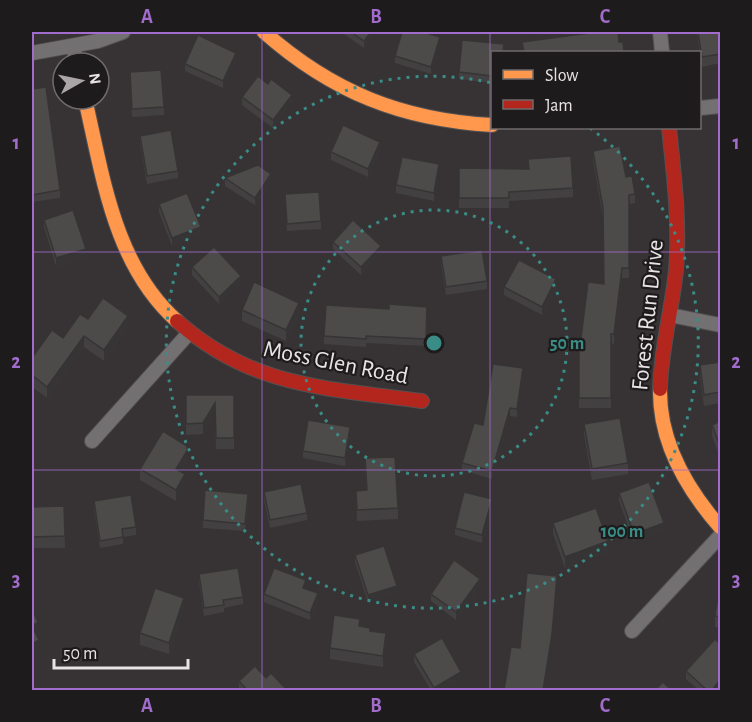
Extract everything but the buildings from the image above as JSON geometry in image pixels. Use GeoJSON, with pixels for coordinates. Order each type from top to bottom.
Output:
{"type":"FeatureCollection","features":[{"type":"Feature","properties":{"kind":"street"},"geometry":{"type":"LineString","coordinates":[[32,53],[98,41],[123,32]]}},
{"type":"Feature","properties":{"kind":"street"},"geometry":{"type":"LineString","coordinates":[[264,32],[325,78],[352,92],[398,110],[436,120],[471,125],[491,125]]}},
{"type":"Feature","properties":{"kind":"street"},"geometry":{"type":"LineString","coordinates":[[660,32],[662,51]]}},
{"type":"Feature","properties":{"kind":"street"},"geometry":{"type":"LineString","coordinates":[[73,46],[74,51]]}},
{"type":"Feature","properties":{"kind":"street"},"geometry":{"type":"LineString","coordinates":[[701,108],[720,106]]}},
{"type":"Feature","properties":{"kind":"street","name":"Moss Glen Road"},"geometry":{"type":"LineString","coordinates":[[88,111],[110,209],[131,259],[143,281],[167,312],[189,333],[220,354],[248,368],[282,379],[422,401]]}},
{"type":"Feature","properties":{"kind":"street","name":"Forest Run Drive"},"geometry":{"type":"LineString","coordinates":[[669,129],[678,229],[676,269],[659,380],[661,409],[667,436],[684,479],[699,503],[720,527]]}},
{"type":"Feature","properties":{"kind":"street"},"geometry":{"type":"LineString","coordinates":[[670,315],[720,325]]}},
{"type":"Feature","properties":{"kind":"street"},"geometry":{"type":"LineString","coordinates":[[92,441],[189,333]]}},
{"type":"Feature","properties":{"kind":"street"},"geometry":{"type":"LineString","coordinates":[[632,631],[720,536]]}},
{"type":"Feature","properties":{"kind":"traffic: slow"},"geometry":{"type":"LineString","coordinates":[[264,32],[316,71],[370,99],[428,117],[491,125]]}},
{"type":"Feature","properties":{"kind":"traffic: slow"},"geometry":{"type":"LineString","coordinates":[[88,111],[105,188],[125,246],[139,274],[156,299],[177,321]]}},
{"type":"Feature","properties":{"kind":"traffic: slow"},"geometry":{"type":"LineString","coordinates":[[660,389],[664,427],[677,463],[696,496],[720,527]]}},
{"type":"Feature","properties":{"kind":"traffic: jam"},"geometry":{"type":"LineString","coordinates":[[660,389],[677,252],[676,199],[669,129]]}},
{"type":"Feature","properties":{"kind":"traffic: jam"},"geometry":{"type":"LineString","coordinates":[[177,321],[205,343],[234,360],[263,372],[323,388],[422,401]]}}]}
